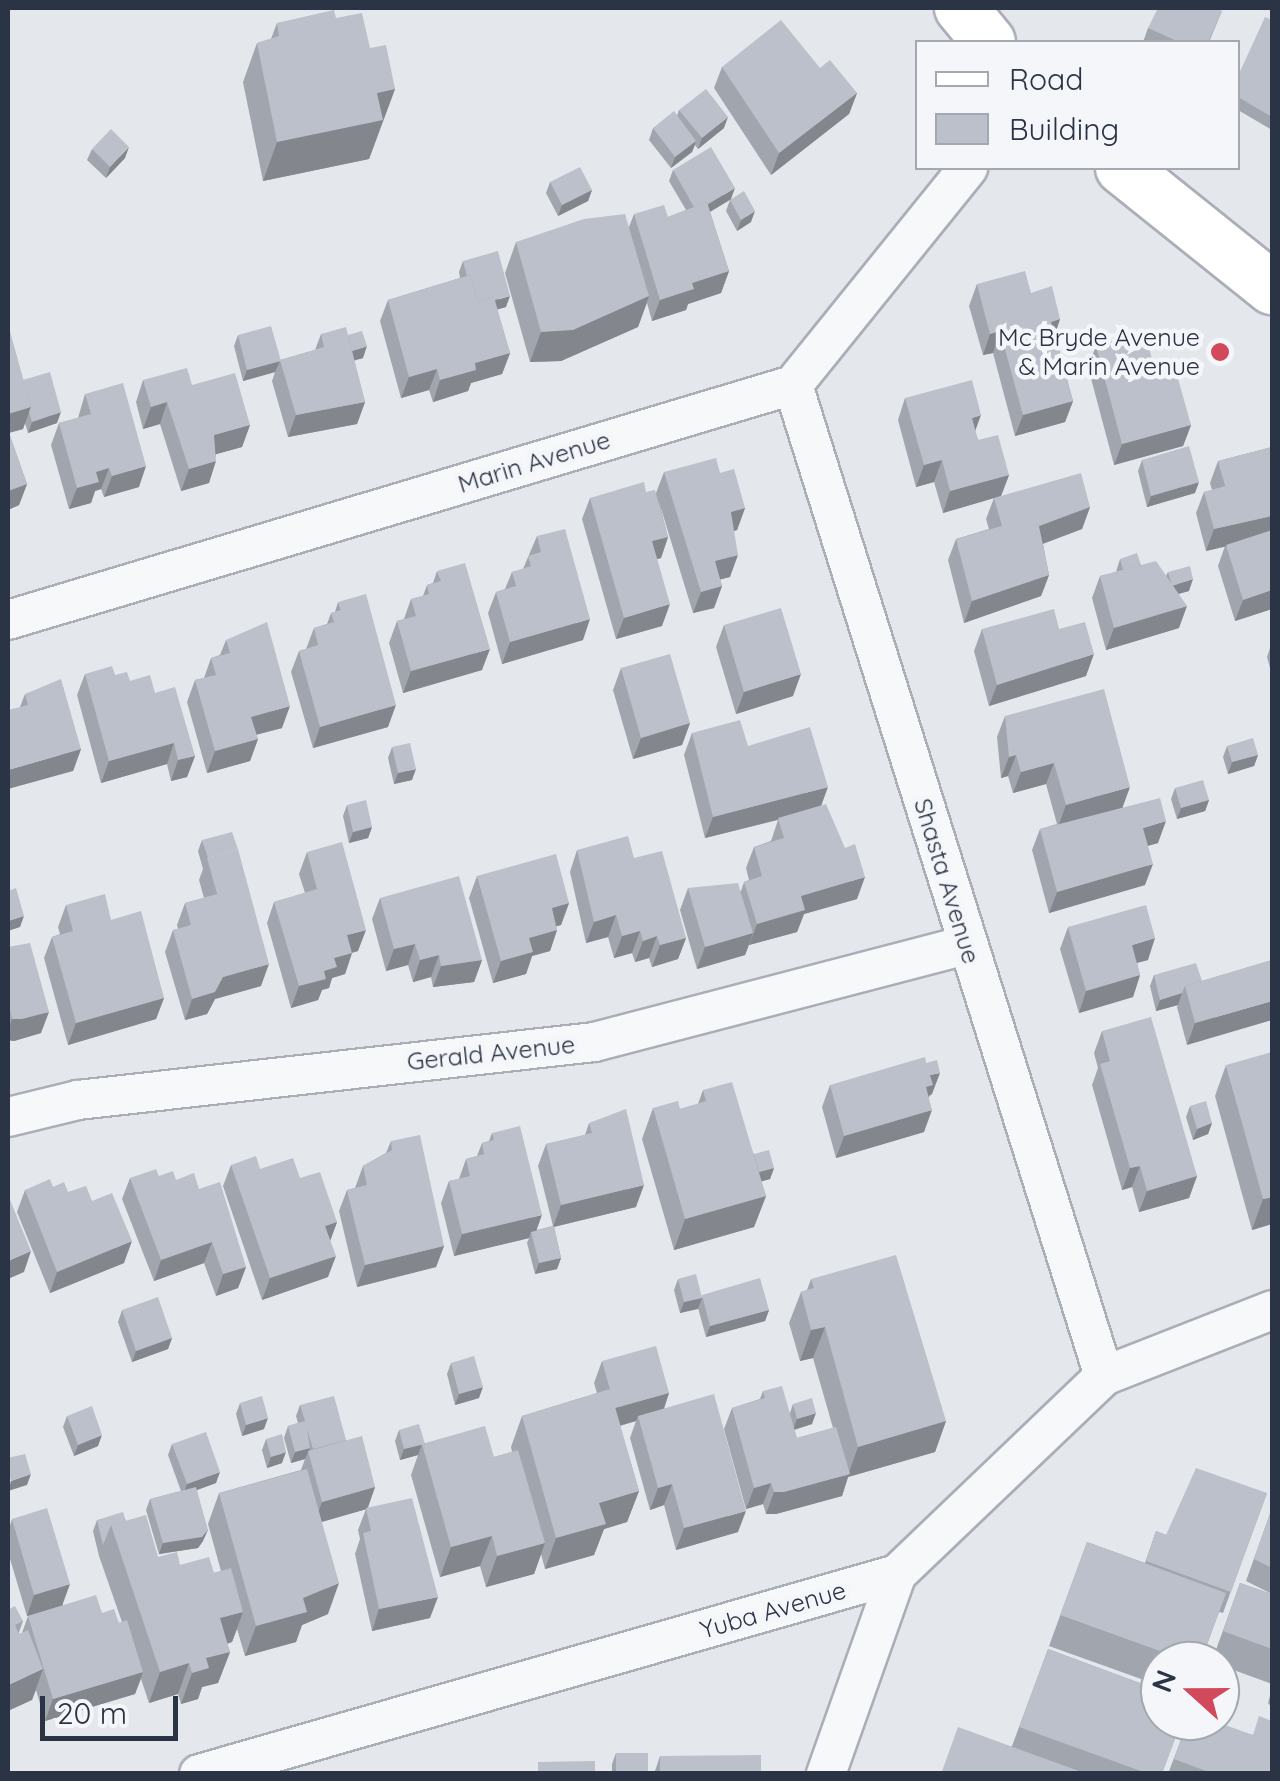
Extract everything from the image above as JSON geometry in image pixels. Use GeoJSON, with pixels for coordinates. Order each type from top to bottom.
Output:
{"type":"FeatureCollection","features":[{"type":"Feature","properties":{"kind":"main road"},"geometry":{"type":"LineString","coordinates":[[961,8],[987,40]]}},
{"type":"Feature","properties":{"kind":"main road"},"geometry":{"type":"LineString","coordinates":[[1124,170],[1272,288]]}},
{"type":"Feature","properties":{"kind":"street"},"geometry":{"type":"LineString","coordinates":[[793,385],[966,170]]}},
{"type":"Feature","properties":{"kind":"street","name":"Marin Avenue"},"geometry":{"type":"LineString","coordinates":[[8,620],[793,385]]}},
{"type":"Feature","properties":{"kind":"street","name":"Shasta Avenue"},"geometry":{"type":"LineString","coordinates":[[793,385],[1104,1376]]}},
{"type":"Feature","properties":{"kind":"street","name":"Gerald Avenue"},"geometry":{"type":"LineString","coordinates":[[8,1117],[78,1100],[594,1042],[967,945]]}},
{"type":"Feature","properties":{"kind":"street","name":"Yuba Avenue"},"geometry":{"type":"LineString","coordinates":[[199,1774],[897,1574],[1104,1376],[1272,1310]]}},
{"type":"Feature","properties":{"kind":"street"},"geometry":{"type":"LineString","coordinates":[[826,1774],[897,1574]]}},
{"type":"Feature","properties":{"kind":"building"},"geometry":{"type":"Polygon","coordinates":[[[1158,8],[1222,11],[1209,40],[1175,40],[1148,28],[1158,8]]]}},
{"type":"Feature","properties":{"kind":"building"},"geometry":{"type":"Polygon","coordinates":[[[334,10],[336,18],[362,13],[370,48],[386,45],[395,89],[377,93],[383,120],[277,142],[257,43],[279,36],[277,23],[334,10]]]}},
{"type":"Feature","properties":{"kind":"building"},"geometry":{"type":"Polygon","coordinates":[[[1265,17],[1272,20],[1272,117],[1240,98],[1240,72],[1265,17]]]}},
{"type":"Feature","properties":{"kind":"building"},"geometry":{"type":"Polygon","coordinates":[[[781,20],[820,68],[830,60],[857,93],[779,153],[722,67],[781,20]]]}},
{"type":"Feature","properties":{"kind":"building"},"geometry":{"type":"Polygon","coordinates":[[[706,89],[728,117],[702,138],[679,110],[706,89]]]}},
{"type":"Feature","properties":{"kind":"building"},"geometry":{"type":"Polygon","coordinates":[[[674,111],[696,141],[675,157],[653,128],[674,111]]]}},
{"type":"Feature","properties":{"kind":"building"},"geometry":{"type":"Polygon","coordinates":[[[111,129],[129,147],[110,167],[92,149],[111,129]]]}},
{"type":"Feature","properties":{"kind":"building"},"geometry":{"type":"Polygon","coordinates":[[[711,147],[735,188],[708,204],[694,207],[673,170],[711,147]]]}},
{"type":"Feature","properties":{"kind":"building"},"geometry":{"type":"Polygon","coordinates":[[[580,167],[592,190],[562,205],[550,182],[580,167]]]}},
{"type":"Feature","properties":{"kind":"building"},"geometry":{"type":"Polygon","coordinates":[[[744,191],[755,211],[741,220],[730,200],[744,191]]]}},
{"type":"Feature","properties":{"kind":"building"},"geometry":{"type":"Polygon","coordinates":[[[707,202],[729,271],[692,283],[694,289],[660,300],[634,214],[664,205],[668,217],[707,202]]]}},
{"type":"Feature","properties":{"kind":"building"},"geometry":{"type":"Polygon","coordinates":[[[625,214],[649,296],[573,330],[541,332],[516,242],[584,219],[625,214]]]}},
{"type":"Feature","properties":{"kind":"building"},"geometry":{"type":"Polygon","coordinates":[[[498,251],[510,296],[478,302],[463,261],[498,251]]]}},
{"type":"Feature","properties":{"kind":"building"},"geometry":{"type":"Polygon","coordinates":[[[1025,271],[1031,293],[1052,286],[1060,319],[1051,322],[1073,401],[1023,415],[1000,331],[990,334],[977,284],[1025,271]]]}},
{"type":"Feature","properties":{"kind":"building"},"geometry":{"type":"Polygon","coordinates":[[[470,275],[478,302],[494,297],[510,353],[475,363],[476,370],[440,380],[437,369],[409,377],[388,300],[470,275]]]}},
{"type":"Feature","properties":{"kind":"building"},"geometry":{"type":"Polygon","coordinates":[[[8,325],[31,407],[8,414],[8,325]]]}},
{"type":"Feature","properties":{"kind":"building"},"geometry":{"type":"Polygon","coordinates":[[[271,326],[281,361],[247,370],[238,335],[271,326]]]}},
{"type":"Feature","properties":{"kind":"building"},"geometry":{"type":"Polygon","coordinates":[[[346,327],[365,402],[296,415],[280,360],[324,347],[321,334],[346,327]]]}},
{"type":"Feature","properties":{"kind":"building"},"geometry":{"type":"Polygon","coordinates":[[[362,331],[367,346],[352,351],[348,335],[362,331]]]}},
{"type":"Feature","properties":{"kind":"building"},"geometry":{"type":"Polygon","coordinates":[[[1145,332],[1154,367],[1160,365],[1163,379],[1177,375],[1191,425],[1122,444],[1096,346],[1145,332]]]}},
{"type":"Feature","properties":{"kind":"building"},"geometry":{"type":"Polygon","coordinates":[[[187,368],[192,385],[235,373],[250,425],[214,435],[216,461],[189,469],[167,402],[151,407],[143,380],[187,368]]]}},
{"type":"Feature","properties":{"kind":"building"},"geometry":{"type":"Polygon","coordinates":[[[50,372],[61,412],[32,422],[23,380],[50,372]]]}},
{"type":"Feature","properties":{"kind":"building"},"geometry":{"type":"Polygon","coordinates":[[[972,380],[981,415],[972,418],[978,440],[998,435],[1009,475],[950,491],[942,460],[924,465],[905,398],[972,380]]]}},
{"type":"Feature","properties":{"kind":"building"},"geometry":{"type":"Polygon","coordinates":[[[123,383],[146,466],[112,476],[109,468],[96,472],[99,482],[77,488],[59,423],[91,414],[85,394],[123,383]]]}},
{"type":"Feature","properties":{"kind":"building"},"geometry":{"type":"Polygon","coordinates":[[[8,430],[27,484],[8,491],[8,430]]]}},
{"type":"Feature","properties":{"kind":"building"},"geometry":{"type":"Polygon","coordinates":[[[1189,446],[1199,482],[1151,496],[1142,460],[1189,446]]]}},
{"type":"Feature","properties":{"kind":"building"},"geometry":{"type":"Polygon","coordinates":[[[1272,447],[1272,516],[1214,529],[1204,492],[1225,486],[1218,461],[1272,447]]]}},
{"type":"Feature","properties":{"kind":"building"},"geometry":{"type":"Polygon","coordinates":[[[716,458],[720,473],[734,469],[745,508],[731,512],[738,555],[715,561],[722,586],[701,592],[664,472],[716,458]]]}},
{"type":"Feature","properties":{"kind":"building"},"geometry":{"type":"Polygon","coordinates":[[[1081,473],[1090,507],[1039,526],[1049,575],[972,601],[956,539],[1002,526],[994,498],[1081,473]]]}},
{"type":"Feature","properties":{"kind":"building"},"geometry":{"type":"Polygon","coordinates":[[[644,482],[646,492],[655,490],[668,537],[652,541],[670,604],[624,618],[590,498],[644,482]]]}},
{"type":"Feature","properties":{"kind":"building"},"geometry":{"type":"Polygon","coordinates":[[[565,529],[590,619],[510,642],[496,592],[516,586],[512,572],[531,566],[528,556],[541,552],[537,536],[565,529]]]}},
{"type":"Feature","properties":{"kind":"building"},"geometry":{"type":"Polygon","coordinates":[[[1272,530],[1272,590],[1243,600],[1226,545],[1272,530]]]}},
{"type":"Feature","properties":{"kind":"building"},"geometry":{"type":"Polygon","coordinates":[[[1137,553],[1141,565],[1123,570],[1120,559],[1137,553]]]}},
{"type":"Feature","properties":{"kind":"building"},"geometry":{"type":"Polygon","coordinates":[[[1156,561],[1187,606],[1114,628],[1100,576],[1156,561]]]}},
{"type":"Feature","properties":{"kind":"building"},"geometry":{"type":"Polygon","coordinates":[[[465,563],[490,649],[411,671],[397,621],[416,616],[411,599],[429,594],[427,585],[441,581],[437,571],[465,563]]]}},
{"type":"Feature","properties":{"kind":"building"},"geometry":{"type":"Polygon","coordinates":[[[1190,566],[1193,579],[1172,586],[1168,572],[1190,566]]]}},
{"type":"Feature","properties":{"kind":"building"},"geometry":{"type":"Polygon","coordinates":[[[366,594],[396,705],[320,727],[299,651],[318,645],[314,628],[334,622],[331,613],[341,610],[338,602],[366,594]]]}},
{"type":"Feature","properties":{"kind":"building"},"geometry":{"type":"Polygon","coordinates":[[[781,608],[801,674],[744,692],[724,625],[781,608]]]}},
{"type":"Feature","properties":{"kind":"building"},"geometry":{"type":"Polygon","coordinates":[[[1054,609],[1059,629],[1085,622],[1094,654],[997,685],[982,629],[1054,609]]]}},
{"type":"Feature","properties":{"kind":"building"},"geometry":{"type":"Polygon","coordinates":[[[267,622],[290,706],[251,717],[258,739],[215,751],[195,680],[216,675],[211,658],[230,653],[226,640],[267,622]]]}},
{"type":"Feature","properties":{"kind":"building"},"geometry":{"type":"Polygon","coordinates":[[[670,654],[690,723],[641,738],[621,668],[670,654]]]}},
{"type":"Feature","properties":{"kind":"building"},"geometry":{"type":"Polygon","coordinates":[[[112,666],[115,675],[127,672],[130,681],[150,675],[155,693],[175,687],[195,756],[178,760],[174,743],[109,761],[85,674],[112,666]]]}},
{"type":"Feature","properties":{"kind":"building"},"geometry":{"type":"Polygon","coordinates":[[[61,679],[81,749],[8,770],[8,710],[28,705],[25,694],[61,679]]]}},
{"type":"Feature","properties":{"kind":"building"},"geometry":{"type":"Polygon","coordinates":[[[1104,689],[1130,787],[1066,805],[1054,763],[1021,772],[1016,755],[1009,757],[1005,716],[1104,689]]]}},
{"type":"Feature","properties":{"kind":"building"},"geometry":{"type":"Polygon","coordinates":[[[740,720],[748,746],[810,727],[828,787],[713,817],[692,733],[740,720]]]}},
{"type":"Feature","properties":{"kind":"building"},"geometry":{"type":"Polygon","coordinates":[[[1253,738],[1258,755],[1232,762],[1227,746],[1253,738]]]}},
{"type":"Feature","properties":{"kind":"building"},"geometry":{"type":"Polygon","coordinates":[[[410,743],[416,769],[398,773],[392,747],[410,743]]]}},
{"type":"Feature","properties":{"kind":"building"},"geometry":{"type":"Polygon","coordinates":[[[1203,780],[1209,800],[1181,808],[1175,788],[1203,780]]]}},
{"type":"Feature","properties":{"kind":"building"},"geometry":{"type":"Polygon","coordinates":[[[1160,798],[1166,821],[1143,828],[1153,864],[1057,892],[1040,829],[1160,798]]]}},
{"type":"Feature","properties":{"kind":"building"},"geometry":{"type":"Polygon","coordinates":[[[366,800],[372,827],[353,832],[347,805],[366,800]]]}},
{"type":"Feature","properties":{"kind":"building"},"geometry":{"type":"Polygon","coordinates":[[[826,804],[845,848],[855,844],[865,877],[801,896],[805,910],[757,924],[744,882],[762,876],[754,847],[784,838],[778,818],[826,804]]]}},
{"type":"Feature","properties":{"kind":"building"},"geometry":{"type":"Polygon","coordinates":[[[232,832],[238,849],[208,858],[202,840],[232,832]]]}},
{"type":"Feature","properties":{"kind":"building"},"geometry":{"type":"Polygon","coordinates":[[[628,836],[634,858],[662,851],[686,938],[660,945],[657,936],[643,941],[640,931],[622,936],[616,915],[594,922],[577,850],[628,836]]]}},
{"type":"Feature","properties":{"kind":"building"},"geometry":{"type":"Polygon","coordinates":[[[342,842],[366,930],[347,935],[352,953],[334,958],[337,967],[324,971],[326,979],[299,986],[274,902],[317,889],[307,852],[342,842]]]}},
{"type":"Feature","properties":{"kind":"building"},"geometry":{"type":"Polygon","coordinates":[[[238,849],[269,964],[223,977],[215,992],[192,999],[173,930],[191,925],[185,903],[217,894],[207,858],[238,849]]]}},
{"type":"Feature","properties":{"kind":"building"},"geometry":{"type":"Polygon","coordinates":[[[556,854],[569,903],[552,908],[557,930],[529,938],[533,952],[501,961],[477,876],[556,854]]]}},
{"type":"Feature","properties":{"kind":"building"},"geometry":{"type":"Polygon","coordinates":[[[459,876],[482,960],[441,966],[439,955],[420,960],[415,944],[394,949],[380,898],[459,876]]]}},
{"type":"Feature","properties":{"kind":"building"},"geometry":{"type":"Polygon","coordinates":[[[738,883],[753,933],[705,947],[688,888],[738,883]]]}},
{"type":"Feature","properties":{"kind":"building"},"geometry":{"type":"Polygon","coordinates":[[[16,888],[24,916],[8,921],[8,891],[16,888]]]}},
{"type":"Feature","properties":{"kind":"building"},"geometry":{"type":"Polygon","coordinates":[[[105,894],[111,920],[141,911],[164,998],[76,1023],[52,937],[73,931],[66,905],[105,894]]]}},
{"type":"Feature","properties":{"kind":"building"},"geometry":{"type":"Polygon","coordinates":[[[1146,905],[1155,938],[1132,945],[1140,975],[1086,991],[1068,927],[1146,905]]]}},
{"type":"Feature","properties":{"kind":"building"},"geometry":{"type":"Polygon","coordinates":[[[30,943],[49,1012],[12,1019],[8,1011],[8,947],[30,943]]]}},
{"type":"Feature","properties":{"kind":"building"},"geometry":{"type":"Polygon","coordinates":[[[1272,960],[1272,1001],[1195,1023],[1185,986],[1272,960]]]}},
{"type":"Feature","properties":{"kind":"building"},"geometry":{"type":"Polygon","coordinates":[[[1196,963],[1202,981],[1160,1000],[1154,975],[1196,963]]]}},
{"type":"Feature","properties":{"kind":"building"},"geometry":{"type":"Polygon","coordinates":[[[1151,1017],[1197,1176],[1147,1191],[1140,1166],[1130,1168],[1100,1064],[1110,1061],[1102,1031],[1151,1017]]]}},
{"type":"Feature","properties":{"kind":"building"},"geometry":{"type":"Polygon","coordinates":[[[1272,1052],[1272,1197],[1263,1199],[1226,1065],[1272,1052]]]}},
{"type":"Feature","properties":{"kind":"building"},"geometry":{"type":"Polygon","coordinates":[[[925,1057],[926,1063],[937,1060],[940,1073],[930,1075],[933,1085],[926,1087],[932,1110],[844,1136],[830,1085],[925,1057]]]}},
{"type":"Feature","properties":{"kind":"building"},"geometry":{"type":"Polygon","coordinates":[[[732,1082],[766,1196],[685,1219],[653,1108],[678,1101],[680,1109],[706,1101],[703,1090],[732,1082]]]}},
{"type":"Feature","properties":{"kind":"building"},"geometry":{"type":"Polygon","coordinates":[[[1206,1101],[1212,1123],[1197,1129],[1190,1106],[1206,1101]]]}},
{"type":"Feature","properties":{"kind":"building"},"geometry":{"type":"Polygon","coordinates":[[[626,1109],[644,1185],[561,1205],[546,1144],[592,1133],[589,1123],[626,1109]]]}},
{"type":"Feature","properties":{"kind":"building"},"geometry":{"type":"Polygon","coordinates":[[[520,1126],[542,1215],[462,1234],[449,1181],[470,1176],[466,1159],[484,1154],[482,1143],[494,1140],[492,1133],[520,1126]]]}},
{"type":"Feature","properties":{"kind":"building"},"geometry":{"type":"Polygon","coordinates":[[[420,1135],[444,1246],[365,1265],[347,1190],[367,1185],[363,1166],[392,1150],[391,1141],[420,1135]]]}},
{"type":"Feature","properties":{"kind":"building"},"geometry":{"type":"Polygon","coordinates":[[[769,1150],[774,1168],[759,1172],[754,1154],[769,1150]]]}},
{"type":"Feature","properties":{"kind":"building"},"geometry":{"type":"Polygon","coordinates":[[[256,1156],[260,1169],[293,1158],[300,1178],[320,1172],[337,1222],[325,1226],[336,1256],[270,1278],[231,1165],[256,1156]]]}},
{"type":"Feature","properties":{"kind":"building"},"geometry":{"type":"Polygon","coordinates":[[[156,1169],[159,1176],[173,1171],[176,1180],[194,1173],[199,1189],[220,1182],[246,1267],[223,1274],[212,1242],[161,1260],[130,1178],[156,1169]]]}},
{"type":"Feature","properties":{"kind":"building"},"geometry":{"type":"Polygon","coordinates":[[[50,1179],[53,1187],[64,1182],[68,1192],[86,1186],[92,1201],[112,1193],[132,1241],[57,1272],[25,1190],[50,1179]]]}},
{"type":"Feature","properties":{"kind":"building"},"geometry":{"type":"Polygon","coordinates":[[[8,1201],[31,1251],[8,1261],[8,1201]]]}},
{"type":"Feature","properties":{"kind":"building"},"geometry":{"type":"Polygon","coordinates":[[[554,1226],[561,1258],[539,1263],[531,1232],[554,1226]]]}},
{"type":"Feature","properties":{"kind":"building"},"geometry":{"type":"Polygon","coordinates":[[[896,1255],[946,1421],[858,1447],[825,1327],[811,1330],[801,1292],[814,1288],[811,1279],[896,1255]]]}},
{"type":"Feature","properties":{"kind":"building"},"geometry":{"type":"Polygon","coordinates":[[[696,1274],[702,1298],[684,1302],[678,1279],[696,1274]]]}},
{"type":"Feature","properties":{"kind":"building"},"geometry":{"type":"Polygon","coordinates":[[[760,1278],[769,1310],[710,1326],[702,1295],[760,1278]]]}},
{"type":"Feature","properties":{"kind":"building"},"geometry":{"type":"Polygon","coordinates":[[[158,1297],[172,1338],[136,1351],[122,1310],[158,1297]]]}},
{"type":"Feature","properties":{"kind":"building"},"geometry":{"type":"Polygon","coordinates":[[[656,1346],[669,1393],[615,1408],[602,1361],[656,1346]]]}},
{"type":"Feature","properties":{"kind":"building"},"geometry":{"type":"Polygon","coordinates":[[[474,1356],[483,1387],[459,1394],[451,1363],[474,1356]]]}},
{"type":"Feature","properties":{"kind":"building"},"geometry":{"type":"Polygon","coordinates":[[[782,1386],[797,1438],[836,1427],[850,1474],[784,1492],[774,1492],[771,1483],[754,1488],[732,1408],[765,1398],[763,1391],[782,1386]]]}},
{"type":"Feature","properties":{"kind":"building"},"geometry":{"type":"Polygon","coordinates":[[[610,1389],[639,1491],[599,1503],[606,1524],[556,1538],[522,1416],[610,1389]]]}},
{"type":"Feature","properties":{"kind":"building"},"geometry":{"type":"Polygon","coordinates":[[[714,1394],[746,1511],[684,1528],[672,1484],[658,1488],[638,1416],[714,1394]]]}},
{"type":"Feature","properties":{"kind":"building"},"geometry":{"type":"Polygon","coordinates":[[[262,1396],[268,1418],[246,1425],[240,1403],[262,1396]]]}},
{"type":"Feature","properties":{"kind":"building"},"geometry":{"type":"Polygon","coordinates":[[[334,1396],[346,1440],[313,1449],[307,1429],[310,1448],[295,1452],[288,1426],[305,1421],[300,1405],[334,1396]]]}},
{"type":"Feature","properties":{"kind":"building"},"geometry":{"type":"Polygon","coordinates":[[[812,1398],[816,1413],[797,1419],[793,1404],[812,1398]]]}},
{"type":"Feature","properties":{"kind":"building"},"geometry":{"type":"Polygon","coordinates":[[[92,1406],[102,1435],[78,1445],[67,1416],[92,1406]]]}},
{"type":"Feature","properties":{"kind":"building"},"geometry":{"type":"Polygon","coordinates":[[[419,1424],[425,1444],[404,1449],[399,1430],[419,1424]]]}},
{"type":"Feature","properties":{"kind":"building"},"geometry":{"type":"Polygon","coordinates":[[[485,1426],[494,1457],[518,1450],[545,1543],[497,1556],[492,1536],[451,1547],[422,1444],[485,1426]]]}},
{"type":"Feature","properties":{"kind":"building"},"geometry":{"type":"Polygon","coordinates":[[[206,1432],[220,1472],[187,1484],[172,1444],[206,1432]]]}},
{"type":"Feature","properties":{"kind":"building"},"geometry":{"type":"Polygon","coordinates":[[[282,1434],[286,1452],[271,1457],[266,1439],[282,1434]]]}},
{"type":"Feature","properties":{"kind":"building"},"geometry":{"type":"Polygon","coordinates":[[[362,1436],[375,1487],[322,1502],[308,1451],[362,1436]]]}},
{"type":"Feature","properties":{"kind":"building"},"geometry":{"type":"Polygon","coordinates":[[[25,1454],[31,1474],[11,1481],[8,1458],[25,1454]]]}},
{"type":"Feature","properties":{"kind":"building"},"geometry":{"type":"Polygon","coordinates":[[[1196,1468],[1267,1493],[1231,1592],[1146,1561],[1156,1531],[1166,1535],[1196,1468]]]}},
{"type":"Feature","properties":{"kind":"building"},"geometry":{"type":"Polygon","coordinates":[[[307,1469],[339,1583],[303,1598],[307,1612],[256,1626],[219,1493],[307,1469]]]}},
{"type":"Feature","properties":{"kind":"building"},"geometry":{"type":"Polygon","coordinates":[[[196,1487],[208,1530],[202,1537],[163,1543],[150,1499],[196,1487]]]}},
{"type":"Feature","properties":{"kind":"building"},"geometry":{"type":"Polygon","coordinates":[[[412,1498],[438,1597],[379,1609],[363,1533],[371,1531],[366,1508],[412,1498]]]}},
{"type":"Feature","properties":{"kind":"building"},"geometry":{"type":"Polygon","coordinates":[[[47,1508],[70,1584],[34,1595],[12,1519],[47,1508]]]}},
{"type":"Feature","properties":{"kind":"building"},"geometry":{"type":"Polygon","coordinates":[[[1272,1508],[1272,1568],[1254,1559],[1272,1508]]]}},
{"type":"Feature","properties":{"kind":"building"},"geometry":{"type":"Polygon","coordinates":[[[123,1512],[126,1521],[111,1525],[103,1545],[97,1520],[123,1512]]]}},
{"type":"Feature","properties":{"kind":"building"},"geometry":{"type":"Polygon","coordinates":[[[146,1515],[158,1557],[177,1552],[180,1565],[209,1557],[214,1573],[231,1568],[243,1612],[220,1618],[230,1652],[206,1658],[209,1668],[192,1673],[189,1663],[160,1672],[111,1525],[146,1515]]]}},
{"type":"Feature","properties":{"kind":"building"},"geometry":{"type":"Polygon","coordinates":[[[1087,1542],[1226,1593],[1208,1641],[1140,1644],[1060,1615],[1087,1542]]]}},
{"type":"Feature","properties":{"kind":"building"},"geometry":{"type":"Polygon","coordinates":[[[1240,1583],[1272,1594],[1272,1649],[1223,1631],[1240,1583]]]}},
{"type":"Feature","properties":{"kind":"building"},"geometry":{"type":"Polygon","coordinates":[[[96,1595],[102,1613],[114,1609],[119,1623],[127,1620],[143,1672],[53,1699],[28,1616],[96,1595]]]}},
{"type":"Feature","properties":{"kind":"building"},"geometry":{"type":"Polygon","coordinates":[[[15,1606],[23,1621],[15,1625],[19,1634],[28,1630],[43,1669],[8,1685],[8,1610],[15,1606]]]}},
{"type":"Feature","properties":{"kind":"building"},"geometry":{"type":"Polygon","coordinates":[[[1048,1649],[1140,1683],[1140,1741],[1174,1741],[1162,1774],[1149,1774],[1019,1727],[1048,1649]]]}},
{"type":"Feature","properties":{"kind":"building"},"geometry":{"type":"Polygon","coordinates":[[[1259,1716],[1272,1721],[1272,1774],[1214,1774],[1174,1759],[1181,1741],[1240,1741],[1240,1730],[1253,1735],[1259,1716]]]}},
{"type":"Feature","properties":{"kind":"building"},"geometry":{"type":"Polygon","coordinates":[[[958,1727],[1087,1774],[941,1774],[958,1727]]]}},
{"type":"Feature","properties":{"kind":"building"},"geometry":{"type":"Polygon","coordinates":[[[616,1753],[648,1753],[648,1774],[616,1774],[616,1753]]]}},
{"type":"Feature","properties":{"kind":"building"},"geometry":{"type":"Polygon","coordinates":[[[761,1755],[761,1774],[660,1774],[660,1756],[761,1755]]]}},
{"type":"Feature","properties":{"kind":"building"},"geometry":{"type":"Polygon","coordinates":[[[595,1761],[595,1774],[538,1774],[538,1762],[595,1761]]]}},
{"type":"Feature","properties":{"kind":"place","name":"Mc Bryde Avenue & Marin Avenue"},"geometry":{"type":"Point","coordinates":[1220,352]}}]}
